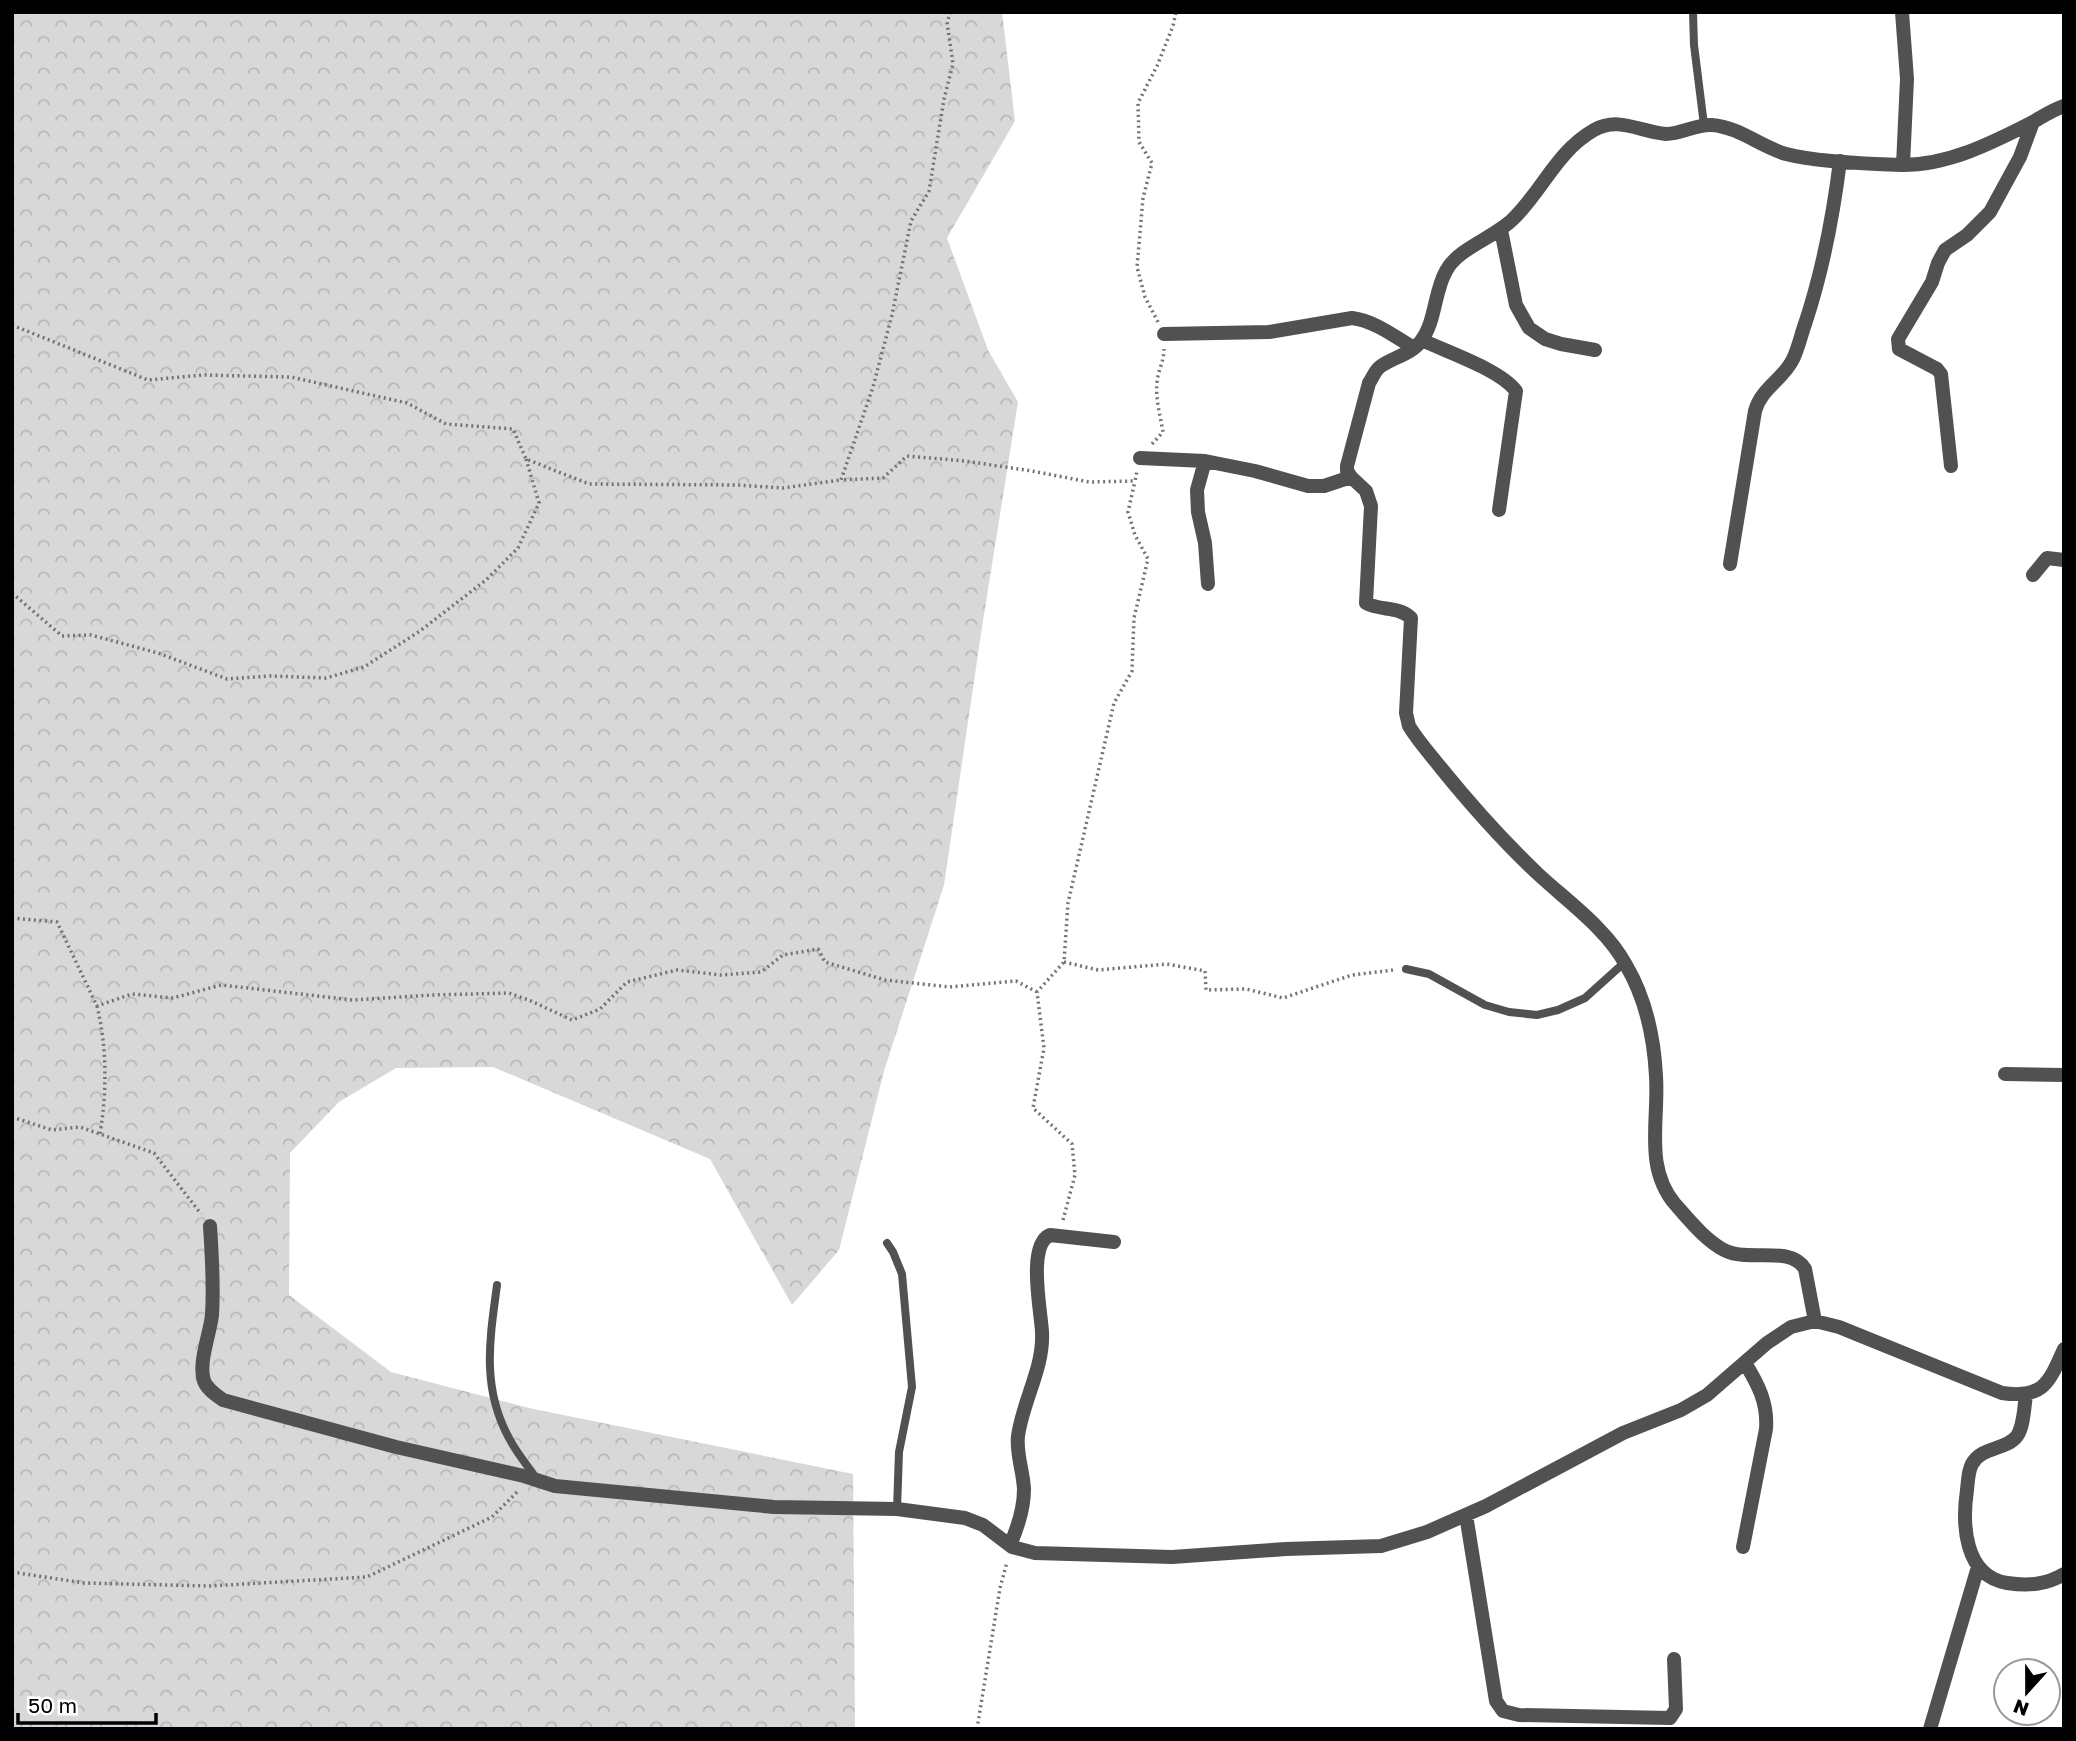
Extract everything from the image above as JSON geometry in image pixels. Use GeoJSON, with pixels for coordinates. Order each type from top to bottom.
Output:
{"type":"FeatureCollection","features":[{"type":"Feature","properties":{"kind":"street"},"geometry":{"type":"LineString","coordinates":[[1902,12],[1907,79],[1903,165]]}},
{"type":"Feature","properties":{"kind":"street"},"geometry":{"type":"LineString","coordinates":[[1815,1321],[1802,1264],[1783,1256],[1747,1256],[1724,1250],[1692,1222],[1662,1185],[1654,1152],[1657,1079],[1653,1042],[1646,1010],[1625,962],[1598,928],[1537,873],[1484,819],[1409,726],[1406,713],[1411,618],[1401,611],[1374,607],[1366,603],[1371,506],[1366,491],[1351,477],[1347,466],[1369,383],[1381,366],[1418,344],[1429,324],[1446,271],[1461,255],[1501,230],[1526,205],[1567,151],[1593,131],[1614,123],[1651,132],[1675,133],[1704,125],[1728,129],[1784,153],[1806,158],[1903,165],[1955,158],[2064,106]]}},
{"type":"Feature","properties":{"kind":"street"},"geometry":{"type":"LineString","coordinates":[[1951,466],[1941,374],[1937,369],[1899,349],[1898,339],[1932,282],[1945,250],[1968,235],[1990,212],[2020,157],[2033,122]]}},
{"type":"Feature","properties":{"kind":"street"},"geometry":{"type":"LineString","coordinates":[[1730,564],[1755,411],[1763,393],[1793,360],[1825,258],[1840,161]]}},
{"type":"Feature","properties":{"kind":"street"},"geometry":{"type":"LineString","coordinates":[[1501,230],[1516,305],[1529,328],[1553,342],[1595,350]]}},
{"type":"Feature","properties":{"kind":"street"},"geometry":{"type":"LineString","coordinates":[[1164,334],[1269,332],[1352,318],[1363,320],[1489,371],[1511,384],[1516,391],[1499,510]]}},
{"type":"Feature","properties":{"kind":"street"},"geometry":{"type":"LineString","coordinates":[[1140,458],[1205,461],[1308,486],[1324,486],[1351,477]]}},
{"type":"Feature","properties":{"kind":"street"},"geometry":{"type":"LineString","coordinates":[[1205,461],[1197,490],[1208,584]]}},
{"type":"Feature","properties":{"kind":"street"},"geometry":{"type":"LineString","coordinates":[[2033,575],[2047,558],[2064,560]]}},
{"type":"Feature","properties":{"kind":"street"},"geometry":{"type":"LineString","coordinates":[[2005,1074],[2064,1075]]}},
{"type":"Feature","properties":{"kind":"street"},"geometry":{"type":"LineString","coordinates":[[210,1226],[213,1290],[202,1369],[204,1382],[223,1400],[396,1447],[571,1489],[774,1507],[897,1509],[974,1520],[1011,1546],[1035,1553],[1172,1558],[1286,1549],[1381,1546],[1405,1541],[1466,1515],[1555,1471],[1623,1433],[1681,1410],[1707,1395],[1767,1343],[1791,1327],[1815,1321],[1839,1327],[2002,1393],[2026,1395],[2038,1390],[2048,1381],[2064,1349]]}},
{"type":"Feature","properties":{"kind":"street"},"geometry":{"type":"LineString","coordinates":[[1011,1546],[1018,1527],[1024,1488],[1017,1451],[1018,1435],[1042,1350],[1038,1256],[1040,1248],[1046,1237],[1058,1236],[1114,1242]]}},
{"type":"Feature","properties":{"kind":"street"},"geometry":{"type":"LineString","coordinates":[[1742,1547],[1767,1413],[1763,1397],[1745,1363]]}},
{"type":"Feature","properties":{"kind":"street"},"geometry":{"type":"LineString","coordinates":[[2026,1395],[2020,1431],[2016,1438],[1982,1453],[1972,1463],[1964,1515],[1970,1551],[1978,1567],[1988,1577],[2002,1582],[2038,1584],[2064,1574]]}},
{"type":"Feature","properties":{"kind":"street"},"geometry":{"type":"LineString","coordinates":[[1466,1515],[1496,1702],[1503,1712],[1519,1716],[1670,1718],[1676,1709],[1674,1659]]}},
{"type":"Feature","properties":{"kind":"street"},"geometry":{"type":"LineString","coordinates":[[1930,1729],[1978,1567]]}},
{"type":"Feature","properties":{"kind":"lane"},"geometry":{"type":"LineString","coordinates":[[1693,12],[1694,45],[1704,125]]}},
{"type":"Feature","properties":{"kind":"lane"},"geometry":{"type":"LineString","coordinates":[[1406,969],[1429,974],[1485,1004],[1510,1012],[1536,1015],[1558,1010],[1585,998],[1625,962]]}},
{"type":"Feature","properties":{"kind":"lane"},"geometry":{"type":"LineString","coordinates":[[887,1243],[898,1263],[904,1288],[912,1387],[900,1452],[897,1509]]}},
{"type":"Feature","properties":{"kind":"lane"},"geometry":{"type":"LineString","coordinates":[[497,1284],[489,1351],[494,1398],[509,1438],[534,1479]]}},
{"type":"Feature","properties":{"kind":"path"},"geometry":{"type":"LineString","coordinates":[[841,480],[876,375],[892,315],[911,222],[929,191],[944,99],[953,64],[947,22],[951,12]]}},
{"type":"Feature","properties":{"kind":"path"},"geometry":{"type":"LineString","coordinates":[[1058,1236],[1075,1175],[1072,1144],[1033,1108],[1044,1048],[1037,992],[1064,962],[1068,903],[1114,703],[1132,671],[1134,618],[1148,559],[1135,535],[1128,512],[1140,458],[1163,432],[1157,400],[1157,378],[1164,357],[1164,334],[1145,297],[1137,267],[1143,198],[1152,163],[1139,142],[1138,103],[1157,66],[1176,12]]}},
{"type":"Feature","properties":{"kind":"path"},"geometry":{"type":"LineString","coordinates":[[12,326],[148,380],[203,375],[290,377],[407,403],[446,424],[513,429],[526,459],[539,503],[518,548],[486,580],[420,631],[364,667],[326,678],[271,676],[227,679],[158,653],[91,635],[62,636],[12,593]]}},
{"type":"Feature","properties":{"kind":"path"},"geometry":{"type":"LineString","coordinates":[[526,459],[589,484],[783,488],[841,480],[883,478],[907,456],[992,465],[1090,482],[1135,481]]}},
{"type":"Feature","properties":{"kind":"path"},"geometry":{"type":"LineString","coordinates":[[12,918],[57,922],[97,1006],[103,1031],[106,1098],[100,1134]]}},
{"type":"Feature","properties":{"kind":"path"},"geometry":{"type":"LineString","coordinates":[[97,1006],[132,994],[173,998],[222,985],[353,1000],[509,993],[572,1020],[600,1009],[627,982],[677,970],[721,975],[761,972],[783,955],[818,950],[825,962],[885,980],[950,987],[1016,981],[1037,992]]}},
{"type":"Feature","properties":{"kind":"path"},"geometry":{"type":"LineString","coordinates":[[1064,962],[1098,970],[1167,964],[1205,971],[1206,990],[1246,989],[1283,998],[1352,975],[1406,969]]}},
{"type":"Feature","properties":{"kind":"path"},"geometry":{"type":"LineString","coordinates":[[12,1117],[52,1130],[80,1127],[154,1153],[210,1226]]}},
{"type":"Feature","properties":{"kind":"path"},"geometry":{"type":"LineString","coordinates":[[12,1572],[84,1583],[209,1586],[367,1577],[492,1517],[534,1479]]}},
{"type":"Feature","properties":{"kind":"path"},"geometry":{"type":"LineString","coordinates":[[977,1729],[1000,1588],[1011,1546]]}},
{"type":"Feature","properties":{"kind":"green space"},"geometry":{"type":"Polygon","coordinates":[[[12,12],[1002,12],[1015,121],[947,238],[988,350],[1018,402],[944,885],[884,1071],[839,1250],[792,1305],[710,1159],[493,1067],[396,1068],[339,1102],[290,1153],[289,1295],[391,1372],[529,1408],[853,1474],[855,1729],[12,1729],[12,12]]]}}]}
